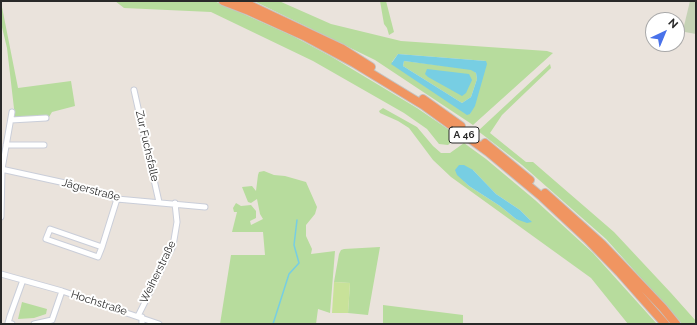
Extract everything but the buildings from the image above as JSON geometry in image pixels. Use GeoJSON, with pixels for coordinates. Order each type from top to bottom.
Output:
{"type":"FeatureCollection","features":[{"type":"Feature","properties":{"kind":"highway","name":"A 46"},"geometry":{"type":"LineString","coordinates":[[223,1],[249,10],[304,36],[354,63],[423,105],[488,152],[542,197],[586,239],[620,273],[665,324]]}},
{"type":"Feature","properties":{"kind":"highway","name":"A 46"},"geometry":{"type":"LineString","coordinates":[[241,1],[341,48],[434,106],[500,154],[602,244],[663,308],[676,324]]}},
{"type":"Feature","properties":{"kind":"street","name":"Zur Fuchsfalle"},"geometry":{"type":"LineString","coordinates":[[134,90],[160,202]]}},
{"type":"Feature","properties":{"kind":"street"},"geometry":{"type":"LineString","coordinates":[[1,217],[2,169],[12,112]]}},
{"type":"Feature","properties":{"kind":"street"},"geometry":{"type":"LineString","coordinates":[[11,120],[46,118]]}},
{"type":"Feature","properties":{"kind":"street"},"geometry":{"type":"LineString","coordinates":[[6,145],[44,145]]}},
{"type":"Feature","properties":{"kind":"street","name":"Jägerstraße"},"geometry":{"type":"LineString","coordinates":[[2,169],[62,182],[117,199],[205,207]]}},
{"type":"Feature","properties":{"kind":"street"},"geometry":{"type":"LineString","coordinates":[[102,247],[50,229],[46,239],[98,257],[102,247],[117,199]]}},
{"type":"Feature","properties":{"kind":"street","name":"Weiherstraße"},"geometry":{"type":"LineString","coordinates":[[142,324],[140,317],[173,246],[177,222],[175,204]]}},
{"type":"Feature","properties":{"kind":"street","name":"Hochstraße"},"geometry":{"type":"LineString","coordinates":[[1,274],[62,291],[159,324]]}},
{"type":"Feature","properties":{"kind":"street"},"geometry":{"type":"LineString","coordinates":[[12,324],[8,323],[23,280]]}},
{"type":"Feature","properties":{"kind":"street","name":"Hochstraße"},"geometry":{"type":"LineString","coordinates":[[34,324],[53,322],[62,291]]}},
{"type":"Feature","properties":{"kind":"green space"},"geometry":{"type":"Polygon","coordinates":[[[115,1],[214,1],[293,36],[332,57],[417,108],[458,136],[448,145],[439,144],[427,129],[404,113],[313,61],[211,12],[124,8],[115,1]]]}},
{"type":"Feature","properties":{"kind":"green space"},"geometry":{"type":"Polygon","coordinates":[[[254,1],[279,1],[331,24],[401,41],[547,51],[553,53],[473,125],[375,60],[254,1]],[[398,54],[392,62],[470,114],[486,61],[398,54]]]}},
{"type":"Feature","properties":{"kind":"green space"},"geometry":{"type":"Polygon","coordinates":[[[380,1],[386,1],[394,32],[389,35],[384,24],[380,1]]]}},
{"type":"Feature","properties":{"kind":"green space"},"geometry":{"type":"Polygon","coordinates":[[[690,1],[696,1],[696,34],[685,32],[685,22],[690,1]]]}},
{"type":"Feature","properties":{"kind":"green space"},"geometry":{"type":"Polygon","coordinates":[[[1,2],[18,88],[71,81],[75,106],[52,112],[49,117],[15,117],[7,48],[1,23],[1,2]]]}},
{"type":"Feature","properties":{"kind":"green space"},"geometry":{"type":"Polygon","coordinates":[[[404,61],[471,69],[476,73],[477,79],[471,97],[462,103],[403,66],[404,61]]]}},
{"type":"Feature","properties":{"kind":"green space"},"geometry":{"type":"Polygon","coordinates":[[[550,64],[551,68],[502,115],[490,133],[526,162],[533,162],[614,232],[696,321],[696,324],[682,324],[606,239],[522,165],[478,131],[550,64]]]}},
{"type":"Feature","properties":{"kind":"green space"},"geometry":{"type":"Polygon","coordinates":[[[383,108],[417,127],[441,153],[450,153],[464,143],[486,159],[535,200],[593,253],[657,324],[628,324],[591,278],[451,177],[433,160],[409,128],[380,113],[379,111],[383,108]],[[473,170],[464,181],[516,219],[530,220],[520,210],[496,194],[473,170]]]}},
{"type":"Feature","properties":{"kind":"green space"},"geometry":{"type":"Polygon","coordinates":[[[264,171],[274,175],[285,176],[306,182],[317,207],[315,214],[306,225],[306,236],[312,249],[311,254],[335,251],[330,313],[318,309],[316,324],[220,324],[231,255],[265,255],[263,232],[232,232],[237,212],[234,212],[233,208],[236,203],[241,206],[251,205],[256,211],[256,218],[250,221],[251,225],[263,219],[260,214],[257,199],[251,203],[248,202],[242,187],[252,186],[256,191],[259,172],[264,171]]]}},
{"type":"Feature","properties":{"kind":"green space"},"geometry":{"type":"Polygon","coordinates":[[[380,247],[368,315],[348,313],[350,283],[334,282],[339,254],[341,250],[344,249],[380,247]]]}},
{"type":"Feature","properties":{"kind":"green space"},"geometry":{"type":"Polygon","coordinates":[[[334,282],[350,283],[348,313],[332,313],[334,282]]]}},
{"type":"Feature","properties":{"kind":"green space"},"geometry":{"type":"Polygon","coordinates":[[[22,302],[47,309],[46,314],[34,318],[18,319],[22,302]]]}},
{"type":"Feature","properties":{"kind":"green space"},"geometry":{"type":"Polygon","coordinates":[[[383,305],[463,315],[463,324],[383,324],[383,305]]]}},
{"type":"Feature","properties":{"kind":"water"},"geometry":{"type":"Polygon","coordinates":[[[398,54],[486,61],[487,64],[475,106],[470,114],[467,115],[391,64],[398,54]],[[404,61],[403,66],[462,103],[471,97],[477,79],[476,73],[471,70],[404,61]]]}},
{"type":"Feature","properties":{"kind":"water"},"geometry":{"type":"Polygon","coordinates":[[[427,69],[469,74],[472,80],[466,93],[462,96],[428,77],[425,74],[427,69]]]}},
{"type":"Feature","properties":{"kind":"water"},"geometry":{"type":"Polygon","coordinates":[[[459,165],[464,165],[473,170],[496,194],[520,210],[532,222],[527,223],[516,219],[500,206],[469,186],[457,175],[455,170],[459,165]]]}},
{"type":"Feature","properties":{"kind":"waterway"},"geometry":{"type":"LineString","coordinates":[[273,324],[289,274],[299,263],[294,245],[297,220]]}}]}
